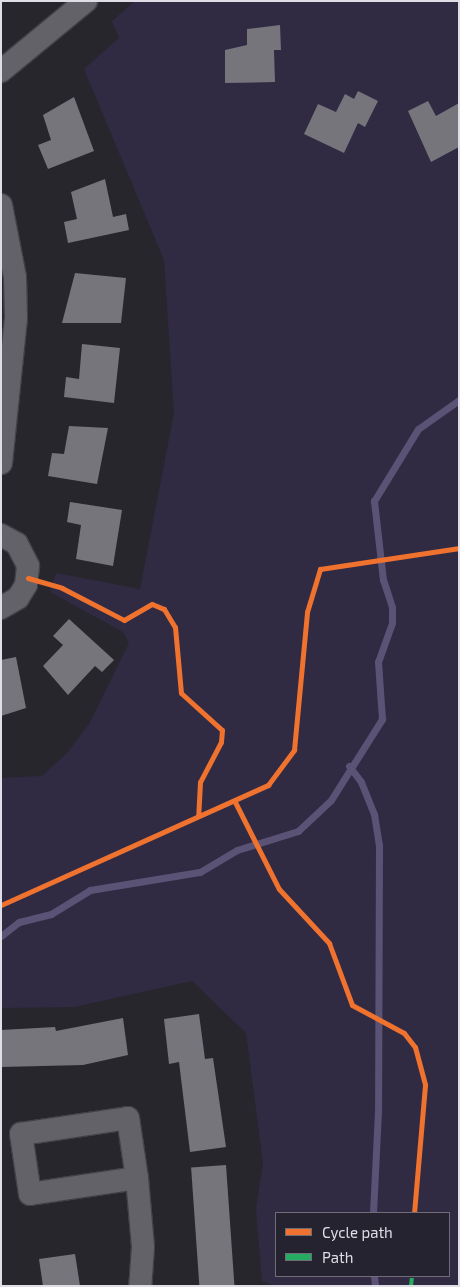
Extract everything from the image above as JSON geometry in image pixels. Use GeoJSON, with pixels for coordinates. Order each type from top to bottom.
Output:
{"type":"FeatureCollection","features":[{"type":"Feature","properties":{"kind":"street"},"geometry":{"type":"LineString","coordinates":[[1,71],[86,1]]}},
{"type":"Feature","properties":{"kind":"street"},"geometry":{"type":"LineString","coordinates":[[1,205],[15,277],[16,318],[1,463]]}},
{"type":"Feature","properties":{"kind":"street"},"geometry":{"type":"LineString","coordinates":[[1,535],[17,544],[28,566],[26,585],[18,598],[1,608]]}},
{"type":"Feature","properties":{"kind":"street"},"geometry":{"type":"LineString","coordinates":[[137,1178],[30,1194],[21,1134],[128,1118],[137,1178],[143,1247],[140,1286]]}},
{"type":"Feature","properties":{"kind":"shaded area"},"geometry":{"type":"Polygon","coordinates":[[[135,1],[459,1],[459,1286],[275,1286],[262,1281],[256,1209],[263,1163],[246,1033],[192,981],[74,1007],[1,1008],[1,778],[42,776],[68,752],[89,724],[129,643],[123,632],[50,592],[56,573],[140,589],[174,413],[164,260],[84,69],[119,38],[112,21],[135,1]]]}},
{"type":"Feature","properties":{"kind":"building"},"geometry":{"type":"Polygon","coordinates":[[[280,25],[281,50],[274,50],[275,82],[225,83],[225,50],[247,45],[247,29],[280,25]]]}},
{"type":"Feature","properties":{"kind":"building"},"geometry":{"type":"Polygon","coordinates":[[[358,91],[378,101],[365,127],[358,123],[344,153],[304,134],[318,104],[336,112],[345,94],[354,99],[358,91]]]}},
{"type":"Feature","properties":{"kind":"building"},"geometry":{"type":"Polygon","coordinates":[[[74,97],[94,151],[48,169],[38,145],[51,140],[43,115],[74,97]]]}},
{"type":"Feature","properties":{"kind":"building"},"geometry":{"type":"Polygon","coordinates":[[[428,101],[436,116],[459,103],[459,147],[431,162],[408,111],[428,101]]]}},
{"type":"Feature","properties":{"kind":"building"},"geometry":{"type":"Polygon","coordinates":[[[105,179],[113,217],[126,214],[129,230],[68,243],[64,222],[77,219],[71,192],[105,179]]]}},
{"type":"Feature","properties":{"kind":"building"},"geometry":{"type":"Polygon","coordinates":[[[75,273],[126,278],[121,323],[62,323],[75,273]]]}},
{"type":"Feature","properties":{"kind":"building"},"geometry":{"type":"Polygon","coordinates":[[[82,344],[120,348],[114,403],[64,397],[66,377],[79,379],[82,344]]]}},
{"type":"Feature","properties":{"kind":"building"},"geometry":{"type":"Polygon","coordinates":[[[69,426],[108,428],[97,484],[48,476],[52,453],[64,454],[69,426]]]}},
{"type":"Feature","properties":{"kind":"building"},"geometry":{"type":"Polygon","coordinates":[[[70,502],[122,510],[113,566],[76,559],[81,525],[67,522],[70,502]]]}},
{"type":"Feature","properties":{"kind":"building"},"geometry":{"type":"Polygon","coordinates":[[[69,619],[114,660],[102,672],[95,666],[68,695],[43,666],[63,645],[53,636],[69,619]]]}},
{"type":"Feature","properties":{"kind":"building"},"geometry":{"type":"Polygon","coordinates":[[[16,657],[26,708],[1,716],[1,660],[16,657]]]}},
{"type":"Feature","properties":{"kind":"building"},"geometry":{"type":"Polygon","coordinates":[[[199,1014],[205,1059],[213,1058],[226,1147],[190,1152],[179,1062],[169,1064],[164,1019],[199,1014]]]}},
{"type":"Feature","properties":{"kind":"building"},"geometry":{"type":"Polygon","coordinates":[[[123,1018],[128,1055],[83,1065],[1,1067],[1,1030],[55,1027],[56,1031],[123,1018]]]}},
{"type":"Feature","properties":{"kind":"building"},"geometry":{"type":"Polygon","coordinates":[[[226,1165],[234,1286],[199,1286],[191,1167],[226,1165]]]}},
{"type":"Feature","properties":{"kind":"building"},"geometry":{"type":"Polygon","coordinates":[[[75,1254],[80,1286],[43,1286],[39,1259],[75,1254]]]}},
{"type":"Feature","properties":{"kind":"waterway"},"geometry":{"type":"LineString","coordinates":[[1,936],[19,922],[51,914],[90,890],[200,872],[237,850],[298,831],[331,800],[382,719],[378,662],[392,623],[392,607],[383,580],[374,501],[418,429],[459,400]]}},
{"type":"Feature","properties":{"kind":"waterway"},"geometry":{"type":"LineString","coordinates":[[349,766],[361,782],[374,814],[379,845],[378,1111],[373,1212]]}},
{"type":"Feature","properties":{"kind":"waterway"},"geometry":{"type":"LineString","coordinates":[[374,1277],[375,1286]]}},
{"type":"Feature","properties":{"kind":"marked path"},"geometry":{"type":"LineString","coordinates":[[411,1286],[412,1277]]}},
{"type":"Feature","properties":{"kind":"cycle path"},"geometry":{"type":"LineString","coordinates":[[1,905],[268,785],[294,750],[307,612],[320,569],[459,548]]}},
{"type":"Feature","properties":{"kind":"cycle path"},"geometry":{"type":"LineString","coordinates":[[28,578],[62,588],[124,620],[152,604],[164,609],[175,627],[181,693],[222,730],[221,742],[200,782],[198,815]]}},
{"type":"Feature","properties":{"kind":"cycle path"},"geometry":{"type":"LineString","coordinates":[[235,802],[279,889],[329,943],[352,1005],[404,1033],[415,1047],[425,1085],[414,1212]]}}]}
